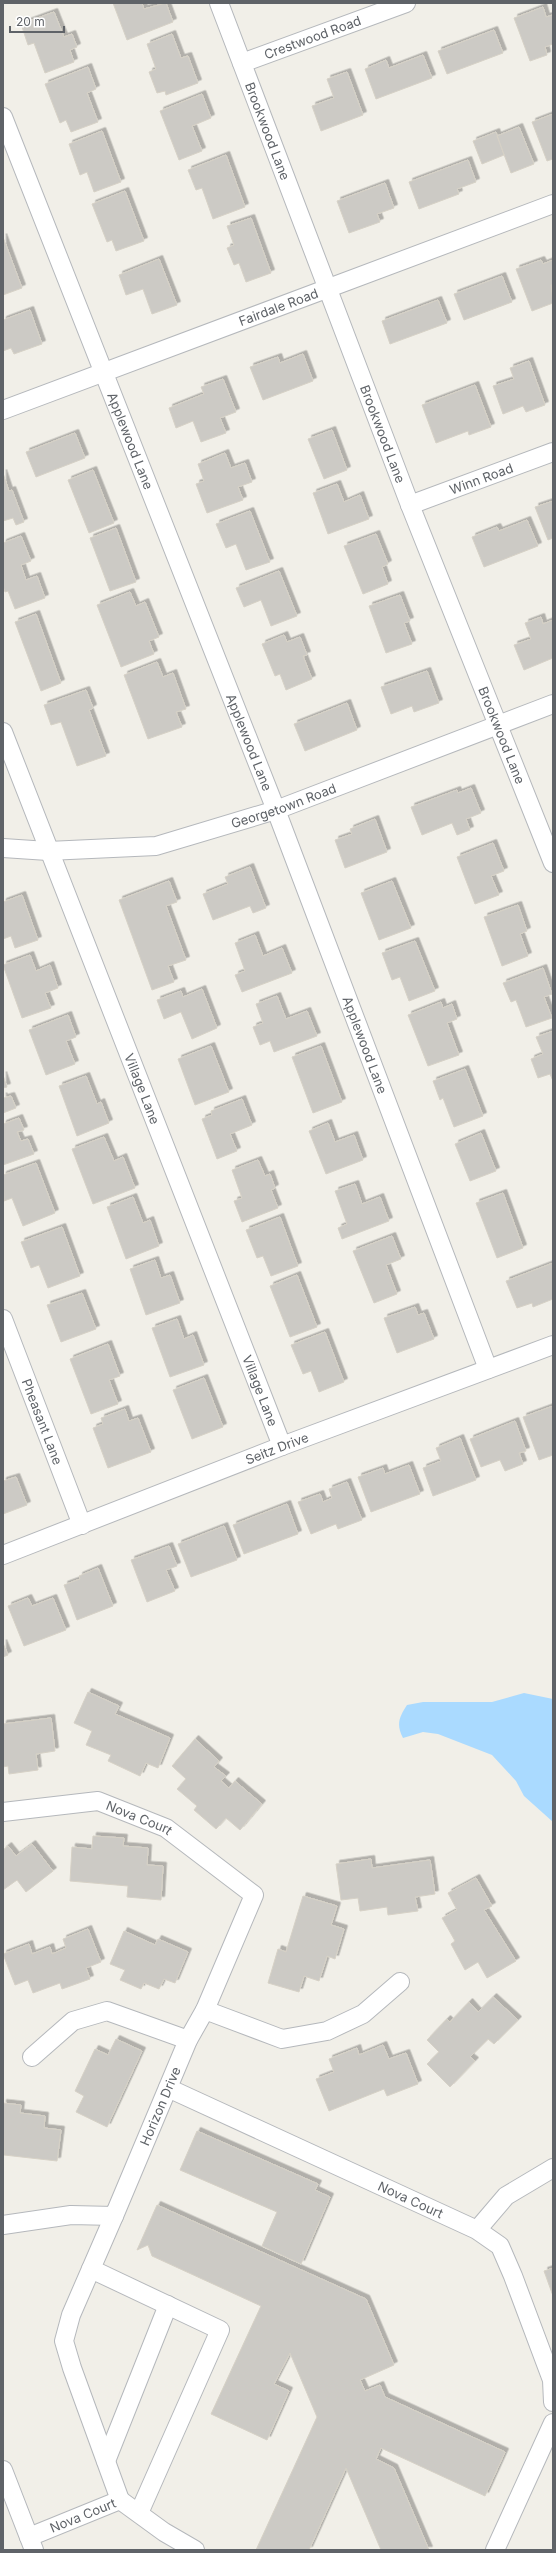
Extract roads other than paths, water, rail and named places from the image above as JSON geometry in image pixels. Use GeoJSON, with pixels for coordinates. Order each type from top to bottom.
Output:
{"type":"FeatureCollection","features":[{"type":"Feature","properties":{"kind":"street","name":"Brookwood Lane"},"geometry":{"type":"LineString","coordinates":[[219,3],[410,505],[553,863]]}},
{"type":"Feature","properties":{"kind":"street","name":"Crestwood Road"},"geometry":{"type":"LineString","coordinates":[[242,63],[406,3]]}},
{"type":"Feature","properties":{"kind":"street","name":"Applewood Lane"},"geometry":{"type":"LineString","coordinates":[[3,117],[276,810],[488,1370]]}},
{"type":"Feature","properties":{"kind":"street","name":"Fairdale Road"},"geometry":{"type":"LineString","coordinates":[[3,410],[553,204]]}},
{"type":"Feature","properties":{"kind":"street","name":"Winn Road"},"geometry":{"type":"LineString","coordinates":[[410,505],[553,452]]}},
{"type":"Feature","properties":{"kind":"street","name":"Georgetown Road"},"geometry":{"type":"LineString","coordinates":[[3,848],[48,851],[156,846],[276,810],[553,704]]}},
{"type":"Feature","properties":{"kind":"street","name":"Village Lane"},"geometry":{"type":"LineString","coordinates":[[3,732],[48,851],[282,1446]]}},
{"type":"Feature","properties":{"kind":"street","name":"Pheasant Lane"},"geometry":{"type":"LineString","coordinates":[[4,1323],[82,1525]]}},
{"type":"Feature","properties":{"kind":"street","name":"Seitz Drive"},"geometry":{"type":"LineString","coordinates":[[3,1555],[282,1446],[553,1345]]}},
{"type":"Feature","properties":{"kind":"street","name":"Nova Court"},"geometry":{"type":"LineString","coordinates":[[3,1812],[98,1801],[166,1828],[254,1895]]}},
{"type":"Feature","properties":{"kind":"street","name":"Horizon Drive"},"geometry":{"type":"LineString","coordinates":[[120,2500],[64,2341],[71,2315],[188,2040],[205,2010],[254,1895]]}},
{"type":"Feature","properties":{"kind":"street"},"geometry":{"type":"LineString","coordinates":[[205,2010],[282,2039],[327,2031],[363,2014],[400,1982]]}},
{"type":"Feature","properties":{"kind":"street"},"geometry":{"type":"LineString","coordinates":[[32,2057],[73,2021],[107,2011],[188,2040]]}},
{"type":"Feature","properties":{"kind":"street","name":"Nova Court"},"geometry":{"type":"LineString","coordinates":[[168,2088],[477,2230],[500,2246],[514,2276],[552,2380],[553,2402]]}},
{"type":"Feature","properties":{"kind":"street"},"geometry":{"type":"LineString","coordinates":[[477,2230],[506,2196],[553,2168]]}},
{"type":"Feature","properties":{"kind":"street"},"geometry":{"type":"LineString","coordinates":[[3,2226],[71,2215],[114,2216]]}},
{"type":"Feature","properties":{"kind":"street"},"geometry":{"type":"LineString","coordinates":[[91,2269],[220,2330],[139,2513]]}},
{"type":"Feature","properties":{"kind":"street"},"geometry":{"type":"LineString","coordinates":[[106,2461],[168,2305]]}},
{"type":"Feature","properties":{"kind":"street"},"geometry":{"type":"LineString","coordinates":[[495,2550],[553,2423]]}},
{"type":"Feature","properties":{"kind":"street"},"geometry":{"type":"LineString","coordinates":[[3,2470],[31,2544]]}},
{"type":"Feature","properties":{"kind":"street","name":"Nova Court"},"geometry":{"type":"LineString","coordinates":[[31,2544],[120,2500],[164,2532],[195,2550]]}},
{"type":"Feature","properties":{"kind":"water"},"geometry":{"type":"Polygon","coordinates":[[[524,1693],[553,1699],[553,1822],[524,1796],[516,1781],[492,1755],[438,1734],[423,1732],[403,1738],[399,1725],[400,1717],[407,1705],[423,1702],[492,1702],[524,1693]]]}}]}
